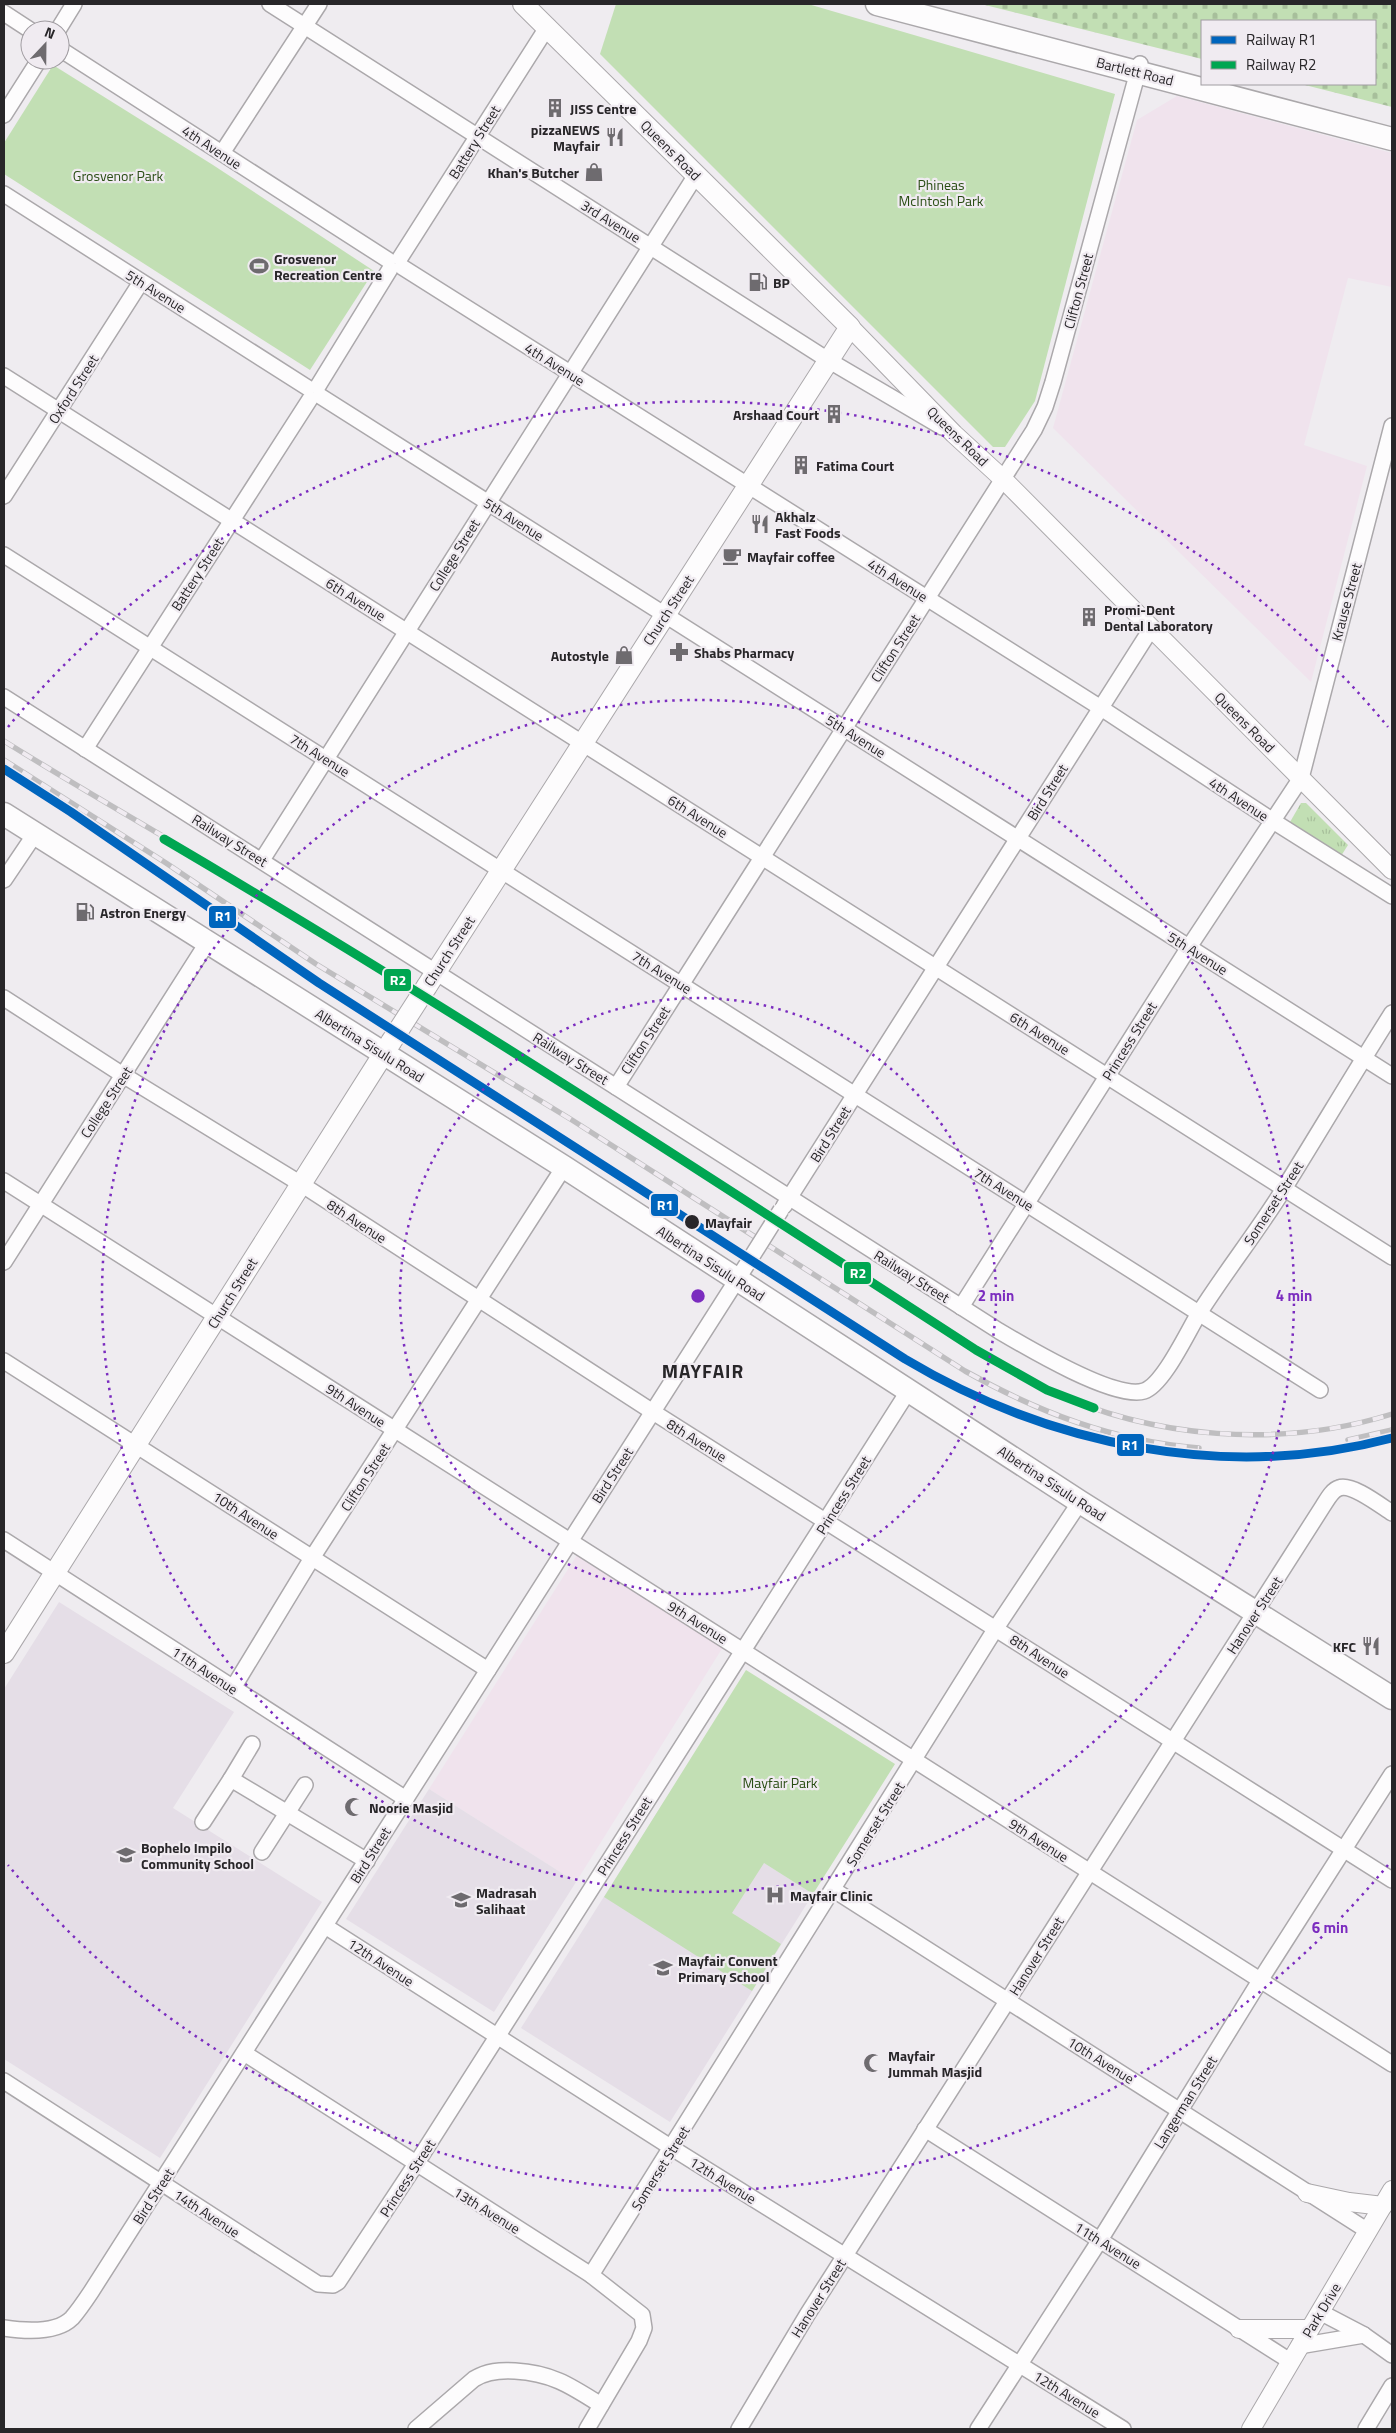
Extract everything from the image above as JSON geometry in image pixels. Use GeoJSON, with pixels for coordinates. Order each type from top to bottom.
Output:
{"type":"FeatureCollection","features":[{"type":"Feature","properties":{"kind":"main road","name":"Queens Road"},"geometry":{"type":"LineString","coordinates":[[524,4],[850,327]]}},
{"type":"Feature","properties":{"kind":"main road","name":"Bartlett Road"},"geometry":{"type":"LineString","coordinates":[[877,4],[1139,68],[1201,79]]}},
{"type":"Feature","properties":{"kind":"main road","name":"Bartlett Road"},"geometry":{"type":"LineString","coordinates":[[909,4],[1392,139]]}},
{"type":"Feature","properties":{"kind":"main road"},"geometry":{"type":"LineString","coordinates":[[1224,85],[1392,125]]}},
{"type":"Feature","properties":{"kind":"main road","name":"Church Street"},"geometry":{"type":"LineString","coordinates":[[4,1653],[56,1574],[431,979],[850,327]]}},
{"type":"Feature","properties":{"kind":"main road","name":"Albertina Sisulu Road"},"geometry":{"type":"LineString","coordinates":[[4,814],[207,943],[387,1048],[564,1167],[743,1271],[909,1390],[1080,1502],[1392,1698]]}},
{"type":"Feature","properties":{"kind":"street"},"geometry":{"type":"LineString","coordinates":[[64,20],[74,4]]}},
{"type":"Feature","properties":{"kind":"street","name":"3rd Avenue"},"geometry":{"type":"LineString","coordinates":[[270,4],[828,360],[954,434]]}},
{"type":"Feature","properties":{"kind":"street"},"geometry":{"type":"LineString","coordinates":[[222,154],[319,4]]}},
{"type":"Feature","properties":{"kind":"street"},"geometry":{"type":"LineString","coordinates":[[4,13],[20,23]]}},
{"type":"Feature","properties":{"kind":"street","name":"Battery Street"},"geometry":{"type":"LineString","coordinates":[[85,749],[548,26]]}},
{"type":"Feature","properties":{"kind":"street","name":"4th Avenue"},"geometry":{"type":"LineString","coordinates":[[70,55],[395,264],[927,598],[1392,896]]}},
{"type":"Feature","properties":{"kind":"street","name":"Clifton Street"},"geometry":{"type":"LineString","coordinates":[[616,1087],[1034,430],[1045,407],[1139,68]]}},
{"type":"Feature","properties":{"kind":"street"},"geometry":{"type":"LineString","coordinates":[[4,115],[33,70]]}},
{"type":"Feature","properties":{"kind":"street","name":"College Street"},"geometry":{"type":"LineString","coordinates":[[262,860],[487,502],[696,175]]}},
{"type":"Feature","properties":{"kind":"street","name":"5th Avenue"},"geometry":{"type":"LineString","coordinates":[[4,194],[1392,1076]]}},
{"type":"Feature","properties":{"kind":"street","name":"Oxford Street"},"geometry":{"type":"LineString","coordinates":[[4,496],[141,282]]}},
{"type":"Feature","properties":{"kind":"street","name":"Queens Road"},"geometry":{"type":"LineString","coordinates":[[850,327],[954,434],[1003,479],[1392,870]]}},
{"type":"Feature","properties":{"kind":"street","name":"6th Avenue"},"geometry":{"type":"LineString","coordinates":[[4,376],[1392,1257]]}},
{"type":"Feature","properties":{"kind":"street","name":"Krause Street"},"geometry":{"type":"LineString","coordinates":[[1301,778],[1392,426]]}},
{"type":"Feature","properties":{"kind":"street","name":"7th Avenue"},"geometry":{"type":"LineString","coordinates":[[4,555],[1320,1390]]}},
{"type":"Feature","properties":{"kind":"street","name":"Bird Street"},"geometry":{"type":"LineString","coordinates":[[4,2328],[38,2330],[58,2326],[71,2320],[91,2292],[786,1204],[1151,628]]}},
{"type":"Feature","properties":{"kind":"street","name":"Railway Street"},"geometry":{"type":"LineString","coordinates":[[4,697],[262,860],[431,979],[616,1087],[786,1204],[1028,1348],[1074,1371],[1110,1386],[1133,1392],[1149,1389]]}},
{"type":"Feature","properties":{"kind":"street","name":"Princess Street"},"geometry":{"type":"LineString","coordinates":[[960,1307],[1189,947],[1301,778]]}},
{"type":"Feature","properties":{"kind":"street"},"geometry":{"type":"LineString","coordinates":[[4,880],[34,834]]}},
{"type":"Feature","properties":{"kind":"street","name":"College Street"},"geometry":{"type":"LineString","coordinates":[[4,1262],[207,943]]}},
{"type":"Feature","properties":{"kind":"street","name":"8th Avenue"},"geometry":{"type":"LineString","coordinates":[[4,998],[123,1075],[301,1184],[653,1412],[1392,1880]]}},
{"type":"Feature","properties":{"kind":"street","name":"Somerset Street"},"geometry":{"type":"LineString","coordinates":[[1149,1389],[1162,1376],[1199,1314],[1284,1188],[1392,1013]]}},
{"type":"Feature","properties":{"kind":"street","name":"Clifton Street"},"geometry":{"type":"LineString","coordinates":[[233,1688],[312,1558],[564,1167]]}},
{"type":"Feature","properties":{"kind":"street","name":"9th Avenue"},"geometry":{"type":"LineString","coordinates":[[4,1180],[219,1315],[570,1542],[743,1650],[1088,1872],[1261,1979],[1392,2064]]}},
{"type":"Feature","properties":{"kind":"street","name":"10th Avenue"},"geometry":{"type":"LineString","coordinates":[[4,1361],[488,1670]]}},
{"type":"Feature","properties":{"kind":"street","name":"Princess Street"},"geometry":{"type":"LineString","coordinates":[[338,2282],[416,2164],[909,1390]]}},
{"type":"Feature","properties":{"kind":"street","name":"Hanover Street"},"geometry":{"type":"LineString","coordinates":[[739,2429],[777,2364],[925,2129],[1323,1506],[1339,1488],[1355,1490],[1392,1513]]}},
{"type":"Feature","properties":{"kind":"street","name":"Somerset Street"},"geometry":{"type":"LineString","coordinates":[[592,2275],[996,1628],[1080,1502]]}},
{"type":"Feature","properties":{"kind":"street","name":"11th Avenue"},"geometry":{"type":"LineString","coordinates":[[4,1540],[406,1799]]}},
{"type":"Feature","properties":{"kind":"street"},"geometry":{"type":"LineString","coordinates":[[203,1822],[252,1744]]}},
{"type":"Feature","properties":{"kind":"street","name":"Langerman Street"},"geometry":{"type":"LineString","coordinates":[[978,2429],[1100,2240],[1261,1979],[1392,1774]]}},
{"type":"Feature","properties":{"kind":"street"},"geometry":{"type":"LineString","coordinates":[[231,1779],[366,1861]]}},
{"type":"Feature","properties":{"kind":"street"},"geometry":{"type":"LineString","coordinates":[[262,1852],[305,1785]]}},
{"type":"Feature","properties":{"kind":"street","name":"10th Avenue"},"geometry":{"type":"LineString","coordinates":[[834,1890],[1368,2231]]}},
{"type":"Feature","properties":{"kind":"street","name":"12th Avenue"},"geometry":{"type":"LineString","coordinates":[[325,1926],[672,2148],[1123,2429]]}},
{"type":"Feature","properties":{"kind":"street","name":"13th Avenue"},"geometry":{"type":"LineString","coordinates":[[244,2053],[592,2275],[636,2308],[644,2321],[642,2334],[587,2429]]}},
{"type":"Feature","properties":{"kind":"street","name":"14th Avenue"},"geometry":{"type":"LineString","coordinates":[[4,2081],[318,2284],[333,2285],[338,2282]]}},
{"type":"Feature","properties":{"kind":"street","name":"11th Avenue"},"geometry":{"type":"LineString","coordinates":[[925,2129],[1290,2361]]}},
{"type":"Feature","properties":{"kind":"street","name":"Park Drive"},"geometry":{"type":"LineString","coordinates":[[1251,2429],[1368,2231],[1388,2205],[1392,2190]]}},
{"type":"Feature","properties":{"kind":"street"},"geometry":{"type":"LineString","coordinates":[[1307,2193],[1349,2202],[1388,2205]]}},
{"type":"Feature","properties":{"kind":"street"},"geometry":{"type":"LineString","coordinates":[[1320,2312],[1364,2335],[1392,2355]]}},
{"type":"Feature","properties":{"kind":"street"},"geometry":{"type":"LineString","coordinates":[[1239,2329],[1309,2329]]}},
{"type":"Feature","properties":{"kind":"street"},"geometry":{"type":"LineString","coordinates":[[1300,2346],[1364,2335]]}},
{"type":"Feature","properties":{"kind":"street"},"geometry":{"type":"LineString","coordinates":[[416,2429],[474,2379],[481,2375],[502,2370],[533,2372],[556,2378],[601,2405]]}},
{"type":"Feature","properties":{"kind":"street"},"geometry":{"type":"LineString","coordinates":[[1366,2429],[1392,2386]]}},
{"type":"Feature","properties":{"kind":"shaded area"},"geometry":{"type":"Polygon","coordinates":[[[1177,96],[1392,153],[1392,287],[1348,278],[1304,445],[1367,466],[1311,682],[1053,428],[1137,120],[1177,96]]]}},
{"type":"Feature","properties":{"kind":"shaded area"},"geometry":{"type":"Polygon","coordinates":[[[577,1555],[723,1647],[576,1882],[429,1789],[577,1555]]]}},
{"type":"Feature","properties":{"kind":"shaded area","name":"Bophelo Impilo Community School"},"geometry":{"type":"Polygon","coordinates":[[[59,1602],[234,1712],[173,1808],[322,1902],[160,2158],[4,2059],[4,1689],[59,1602]]]}},
{"type":"Feature","properties":{"kind":"shaded area","name":"Madrasah Salihaat"},"geometry":{"type":"Polygon","coordinates":[[[429,1789],[576,1882],[494,2012],[346,1919],[429,1789]]]}},
{"type":"Feature","properties":{"kind":"shaded area","name":"Mayfair Convent Primary School"},"geometry":{"type":"Polygon","coordinates":[[[665,1800],[813,1894],[670,2122],[521,2028],[665,1800]]]}},
{"type":"Feature","properties":{"kind":"green space","name":"Phineas McIntosh Park"},"geometry":{"type":"Polygon","coordinates":[[[616,4],[808,4],[1115,94],[1035,401],[1005,447],[993,447],[600,54],[616,4]]]}},
{"type":"Feature","properties":{"kind":"green space"},"geometry":{"type":"Polygon","coordinates":[[[981,4],[1392,4],[1392,107],[1305,85],[1376,85],[1376,20],[1201,20],[1201,59],[981,4]]]}},
{"type":"Feature","properties":{"kind":"green space","name":"Grosvenor Park"},"geometry":{"type":"Polygon","coordinates":[[[50,70],[61,70],[213,165],[374,271],[310,370],[4,174],[4,143],[50,70]]]}},
{"type":"Feature","properties":{"kind":"green space"},"geometry":{"type":"Polygon","coordinates":[[[1301,803],[1306,803],[1348,845],[1341,856],[1290,822],[1301,803]]]}},
{"type":"Feature","properties":{"kind":"green space","name":"Mayfair Park"},"geometry":{"type":"Polygon","coordinates":[[[746,1670],[895,1764],[813,1894],[764,1863],[732,1913],[781,1944],[752,1991],[604,1897],[746,1670]]]}},
{"type":"Feature","properties":{"kind":"railway"},"geometry":{"type":"LineString","coordinates":[[4,741],[202,859],[403,983],[976,1350],[1037,1385],[1087,1406],[1129,1419],[1173,1428],[1217,1433],[1261,1435],[1306,1432],[1349,1425],[1392,1414]]}},
{"type":"Feature","properties":{"kind":"railway"},"geometry":{"type":"LineString","coordinates":[[4,760],[166,863],[316,964],[572,1120],[965,1371],[1021,1400],[1078,1423],[1137,1439],[1199,1448]]}},
{"type":"Feature","properties":{"kind":"railway"},"geometry":{"type":"LineString","coordinates":[[4,769],[71,812],[319,983],[905,1359],[961,1389],[1019,1414],[1079,1434],[1141,1448],[1203,1455],[1266,1456],[1329,1451],[1392,1438]]}},
{"type":"Feature","properties":{"kind":"railway"},"geometry":{"type":"LineString","coordinates":[[1348,1440],[1392,1430]]}},
{"type":"Feature","properties":{"kind":"rail line","name":"R1"},"geometry":{"type":"LineString","coordinates":[[4,769],[71,812],[319,983],[905,1359],[961,1389],[1019,1414],[1079,1434],[1141,1448],[1203,1455],[1266,1456],[1329,1451],[1392,1438]]}},
{"type":"Feature","properties":{"kind":"rail line","name":"R2"},"geometry":{"type":"LineString","coordinates":[[164,839],[472,1026],[976,1350],[1047,1390],[1094,1408]]}},
{"type":"Feature","properties":{"kind":"place","name":"JISS Centre"},"geometry":{"type":"Point","coordinates":[555,108]}},
{"type":"Feature","properties":{"kind":"place","name":"pizzaNEWS Mayfair"},"geometry":{"type":"Point","coordinates":[615,137]}},
{"type":"Feature","properties":{"kind":"place","name":"Khan's Butcher"},"geometry":{"type":"Point","coordinates":[594,172]}},
{"type":"Feature","properties":{"kind":"place","name":"Grosvenor Recreation Centre"},"geometry":{"type":"Point","coordinates":[259,266]}},
{"type":"Feature","properties":{"kind":"place","name":"BP"},"geometry":{"type":"Point","coordinates":[758,282]}},
{"type":"Feature","properties":{"kind":"place","name":"Arshaad Court"},"geometry":{"type":"Point","coordinates":[834,414]}},
{"type":"Feature","properties":{"kind":"place","name":"Fatima Court"},"geometry":{"type":"Point","coordinates":[801,465]}},
{"type":"Feature","properties":{"kind":"place","name":"Akhalz Fast Foods"},"geometry":{"type":"Point","coordinates":[760,524]}},
{"type":"Feature","properties":{"kind":"place","name":"Mayfair coffee"},"geometry":{"type":"Point","coordinates":[732,556]}},
{"type":"Feature","properties":{"kind":"place","name":"Promi-Dent Dental Laboratory"},"geometry":{"type":"Point","coordinates":[1089,617]}},
{"type":"Feature","properties":{"kind":"place","name":"Shabs Pharmacy"},"geometry":{"type":"Point","coordinates":[679,652]}},
{"type":"Feature","properties":{"kind":"place","name":"Autostyle"},"geometry":{"type":"Point","coordinates":[624,655]}},
{"type":"Feature","properties":{"kind":"place","name":"Astron Energy"},"geometry":{"type":"Point","coordinates":[85,912]}},
{"type":"Feature","properties":{"kind":"place","name":"Mayfair"},"geometry":{"type":"Point","coordinates":[692,1222]}},
{"type":"Feature","properties":{"kind":"place","name":"KFC"},"geometry":{"type":"Point","coordinates":[1371,1646]}},
{"type":"Feature","properties":{"kind":"place","name":"Noorie Masjid"},"geometry":{"type":"Point","coordinates":[354,1807]}},
{"type":"Feature","properties":{"kind":"place","name":"Bophelo Impilo Community School"},"geometry":{"type":"Point","coordinates":[126,1855]}},
{"type":"Feature","properties":{"kind":"place","name":"Mayfair Clinic"},"geometry":{"type":"Point","coordinates":[775,1895]}},
{"type":"Feature","properties":{"kind":"place","name":"Madrasah Salihaat"},"geometry":{"type":"Point","coordinates":[461,1900]}},
{"type":"Feature","properties":{"kind":"place","name":"Mayfair Convent Primary School"},"geometry":{"type":"Point","coordinates":[663,1968]}},
{"type":"Feature","properties":{"kind":"place","name":"Mayfair Jummah Masjid"},"geometry":{"type":"Point","coordinates":[873,2063]}},
{"type":"Feature","properties":{"kind":"district","name":"MAYFAIR"},"geometry":{"type":"Point","coordinates":[703,1370]}}]}
